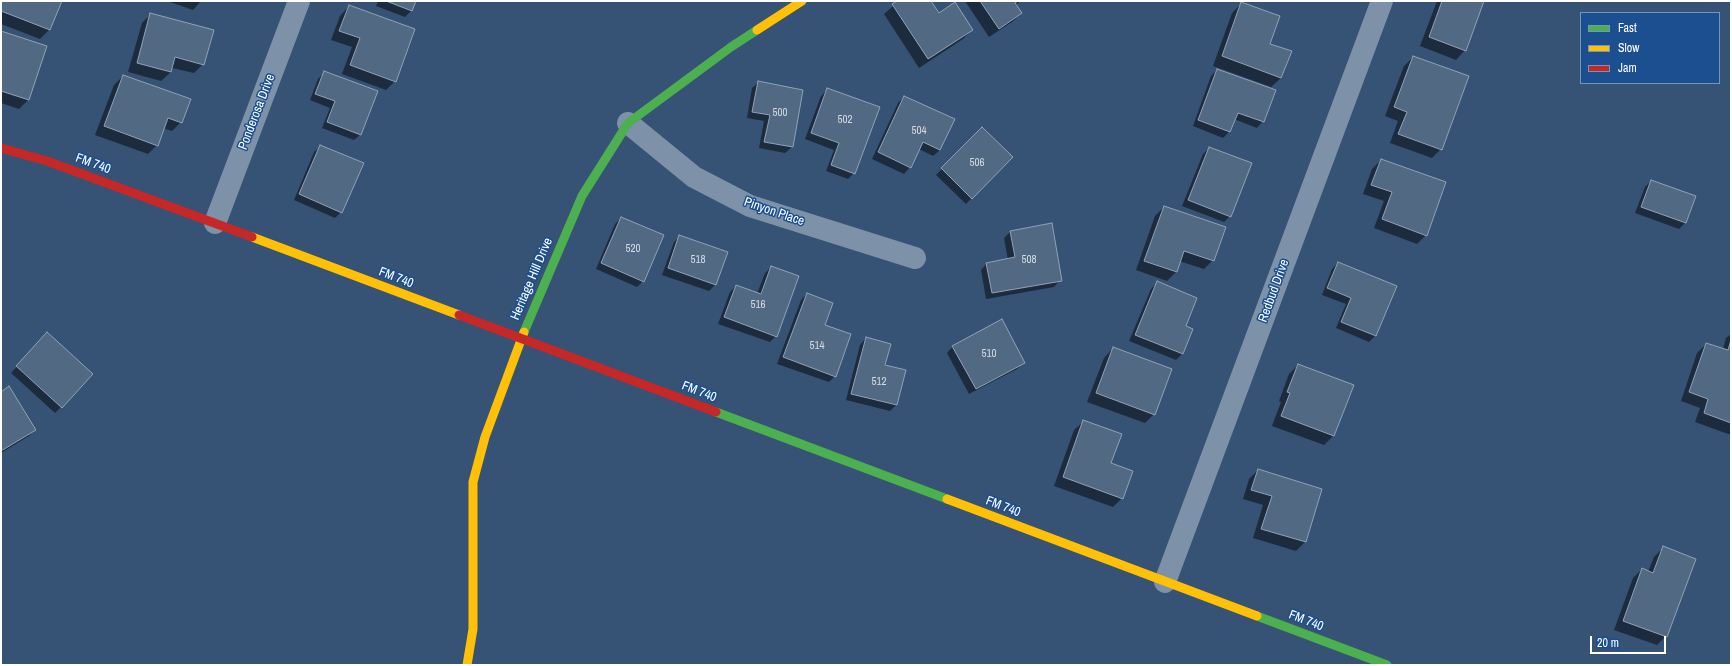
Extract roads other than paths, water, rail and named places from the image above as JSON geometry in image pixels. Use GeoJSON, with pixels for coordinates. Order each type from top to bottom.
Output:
{"type":"FeatureCollection","features":[{"type":"Feature","properties":{"kind":"main road","name":"Heritage Hill Drive"},"geometry":{"type":"LineString","coordinates":[[467,665],[474,629],[472,526],[473,482],[485,438],[521,339],[582,196],[628,123],[731,48],[802,1]]}},
{"type":"Feature","properties":{"kind":"main road","name":"FM 740"},"geometry":{"type":"LineString","coordinates":[[1,148],[47,161],[215,223],[1387,665]]}},
{"type":"Feature","properties":{"kind":"street","name":"Ponderosa Drive"},"geometry":{"type":"LineString","coordinates":[[215,223],[299,1]]}},
{"type":"Feature","properties":{"kind":"street","name":"Redbud Drive"},"geometry":{"type":"LineString","coordinates":[[1166,582],[1382,1]]}},
{"type":"Feature","properties":{"kind":"street","name":"Pinyon Place"},"geometry":{"type":"LineString","coordinates":[[628,123],[694,177],[750,206],[915,258]]}}]}
